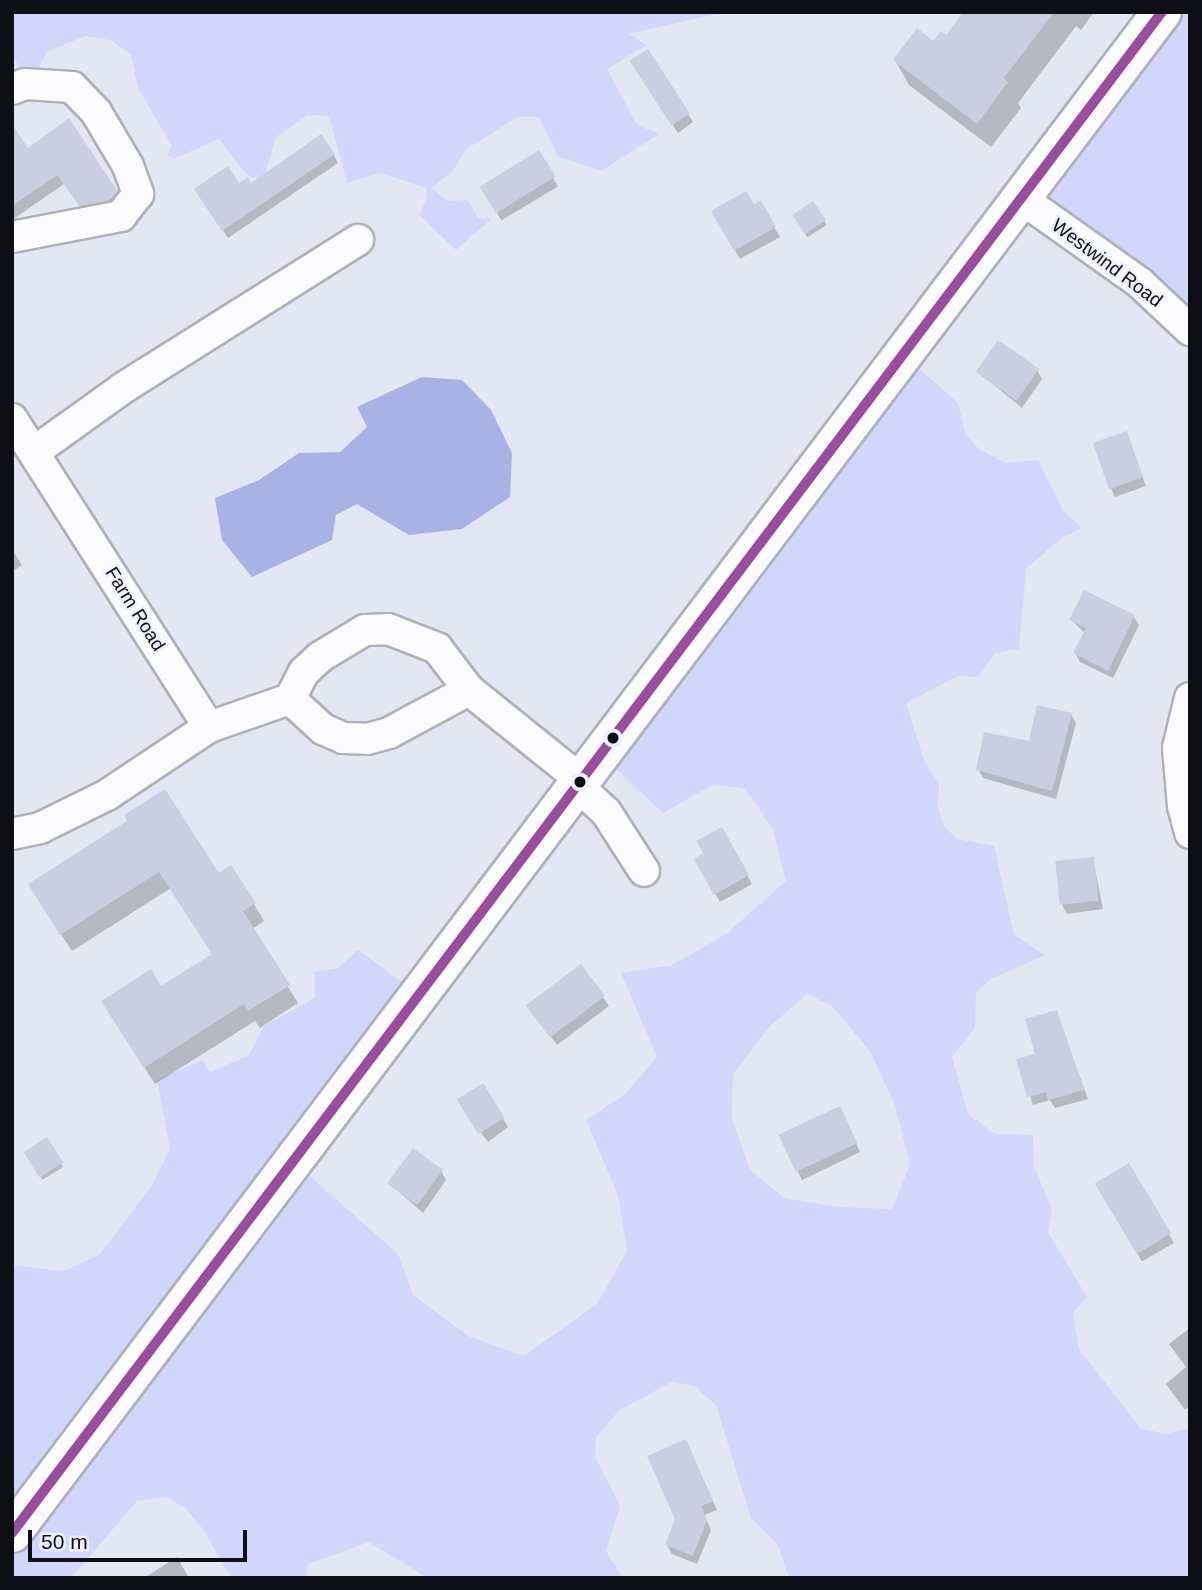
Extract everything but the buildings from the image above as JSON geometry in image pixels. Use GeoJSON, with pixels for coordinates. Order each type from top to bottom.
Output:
{"type":"FeatureCollection","features":[{"type":"Feature","properties":{"kind":"main road"},"geometry":{"type":"LineString","coordinates":[[12,1533],[1162,12]]}},
{"type":"Feature","properties":{"kind":"street"},"geometry":{"type":"LineString","coordinates":[[12,89],[25,84],[72,87],[96,112],[128,166],[138,194],[121,216],[12,237]]}},
{"type":"Feature","properties":{"kind":"street","name":"Westwind Road"},"geometry":{"type":"LineString","coordinates":[[1022,199],[1140,283],[1190,330]]}},
{"type":"Feature","properties":{"kind":"street"},"geometry":{"type":"LineString","coordinates":[[34,452],[123,388],[358,240]]}},
{"type":"Feature","properties":{"kind":"street","name":"Farm Road"},"geometry":{"type":"LineString","coordinates":[[12,419],[209,727]]}},
{"type":"Feature","properties":{"kind":"street"},"geometry":{"type":"LineString","coordinates":[[12,834],[40,828],[107,795],[209,727],[290,699],[304,671],[320,656],[365,630],[411,634],[437,648],[469,690],[580,783],[606,812],[644,871]]}},
{"type":"Feature","properties":{"kind":"street"},"geometry":{"type":"LineString","coordinates":[[290,699],[323,729],[342,738],[367,739],[389,733],[469,690]]}},
{"type":"Feature","properties":{"kind":"street"},"geometry":{"type":"LineString","coordinates":[[1190,698],[1178,748],[1182,806],[1190,833]]}},
{"type":"Feature","properties":{"kind":"shaded area"},"geometry":{"type":"Polygon","coordinates":[[[12,12],[725,12],[628,34],[647,45],[607,69],[637,125],[659,134],[601,171],[558,156],[539,117],[518,117],[465,150],[454,170],[431,188],[447,201],[468,200],[478,218],[491,219],[456,250],[419,215],[427,198],[426,188],[381,173],[347,183],[329,116],[308,115],[276,137],[263,180],[248,176],[219,139],[175,158],[167,156],[172,146],[138,88],[131,54],[110,40],[85,36],[47,52],[34,76],[18,65],[12,53],[12,12]]]}},
{"type":"Feature","properties":{"kind":"shaded area"},"geometry":{"type":"Polygon","coordinates":[[[1162,12],[1190,12],[1190,332],[1025,191],[1162,12]]]}},
{"type":"Feature","properties":{"kind":"shaded area"},"geometry":{"type":"Polygon","coordinates":[[[906,357],[958,403],[966,435],[979,449],[1005,463],[1038,460],[1064,512],[1082,528],[1060,539],[1026,569],[1019,649],[995,653],[978,677],[958,676],[906,703],[924,760],[939,785],[938,806],[943,825],[957,839],[994,846],[1014,935],[1045,955],[991,979],[976,992],[975,1028],[952,1057],[968,1114],[995,1134],[1033,1135],[1034,1166],[1052,1210],[1048,1232],[1087,1297],[1073,1312],[1079,1349],[1140,1428],[1165,1434],[1190,1428],[1190,1578],[789,1578],[778,1545],[751,1518],[716,1405],[694,1386],[672,1382],[619,1410],[596,1437],[595,1457],[620,1506],[606,1551],[623,1578],[428,1578],[369,1542],[308,1564],[306,1578],[231,1578],[203,1529],[185,1508],[167,1497],[137,1501],[71,1578],[12,1578],[12,1265],[63,1271],[99,1255],[151,1187],[170,1149],[157,1080],[202,1060],[210,1072],[249,1055],[264,1026],[315,998],[314,972],[338,968],[358,950],[418,993],[294,1162],[398,1254],[413,1295],[468,1336],[524,1356],[597,1304],[627,1251],[618,1195],[586,1120],[624,1095],[657,1057],[621,973],[673,965],[726,934],[786,881],[773,830],[746,789],[714,784],[663,813],[603,757],[906,357]],[[807,994],[770,1026],[733,1074],[732,1119],[750,1170],[784,1198],[838,1207],[892,1209],[910,1165],[895,1105],[870,1051],[832,1006],[807,994]]]}},
{"type":"Feature","properties":{"kind":"shaded area"},"geometry":{"type":"Polygon","coordinates":[[[422,377],[462,380],[491,410],[512,453],[510,497],[462,529],[409,535],[357,504],[336,515],[332,540],[252,577],[222,540],[215,498],[259,480],[299,453],[340,452],[367,427],[357,407],[422,377]]]}},
{"type":"Feature","properties":{"kind":"transit line"},"geometry":{"type":"LineString","coordinates":[[12,1533],[1162,12]]}}]}
